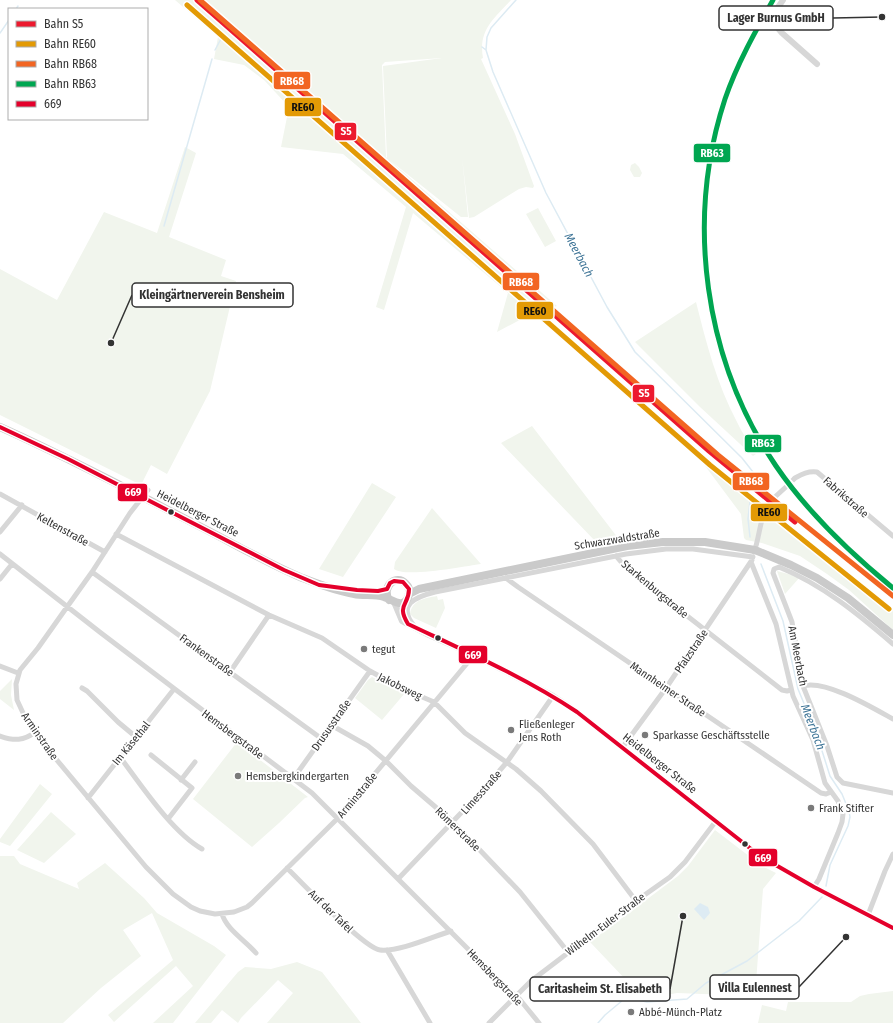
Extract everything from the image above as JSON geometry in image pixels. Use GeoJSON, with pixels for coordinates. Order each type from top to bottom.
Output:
{"type":"FeatureCollection","features":[{"type":"Feature","properties":{"kind":"main road","name":"Heidelberger Straße"},"geometry":{"type":"LineString","coordinates":[[0,427],[143,497],[284,570],[319,585],[341,592],[383,597],[391,601],[399,603],[408,594],[404,582],[396,580],[390,583],[386,594],[391,601]]}},
{"type":"Feature","properties":{"kind":"main road","name":"Schwarzwaldstraße"},"geometry":{"type":"LineString","coordinates":[[408,594],[419,589],[610,549],[642,544],[679,541],[705,542],[753,557],[791,565],[817,578],[848,598],[893,634]]}},
{"type":"Feature","properties":{"kind":"main road","name":"Heidelberger Straße"},"geometry":{"type":"LineString","coordinates":[[319,585],[357,590],[378,591],[387,589]]}},
{"type":"Feature","properties":{"kind":"street"},"geometry":{"type":"LineString","coordinates":[[783,0],[770,19],[782,34],[818,64]]}},
{"type":"Feature","properties":{"kind":"street","name":"Fabrikstraße"},"geometry":{"type":"LineString","coordinates":[[795,478],[803,473],[812,471],[817,472],[893,536]]}},
{"type":"Feature","properties":{"kind":"street"},"geometry":{"type":"LineString","coordinates":[[776,496],[787,486]]}},
{"type":"Feature","properties":{"kind":"street"},"geometry":{"type":"LineString","coordinates":[[0,666],[18,673],[38,648],[92,572],[129,514],[148,490]]}},
{"type":"Feature","properties":{"kind":"street","name":"Keltenstraße"},"geometry":{"type":"LineString","coordinates":[[0,494],[105,552]]}},
{"type":"Feature","properties":{"kind":"street"},"geometry":{"type":"LineString","coordinates":[[0,532],[22,505]]}},
{"type":"Feature","properties":{"kind":"street"},"geometry":{"type":"LineString","coordinates":[[766,509],[763,514],[760,534],[753,557],[776,624],[790,690],[813,740],[825,783],[841,807],[843,814],[842,822],[819,879],[814,887]]}},
{"type":"Feature","properties":{"kind":"street","name":"Jakobsweg"},"geometry":{"type":"LineString","coordinates":[[116,534],[269,615],[322,638],[370,671],[401,688],[434,702],[465,732],[507,762],[542,791],[593,844],[636,901]]}},
{"type":"Feature","properties":{"kind":"street","name":"Schwarzwaldstraße"},"geometry":{"type":"LineString","coordinates":[[417,629],[410,620],[408,607],[414,599],[435,592],[616,556],[666,549],[693,549],[753,557]]}},
{"type":"Feature","properties":{"kind":"street","name":"Hemsbergstraße"},"geometry":{"type":"LineString","coordinates":[[0,554],[174,689],[312,793],[512,993],[517,996],[539,1023]]}},
{"type":"Feature","properties":{"kind":"street","name":"Starkenburgstraße"},"geometry":{"type":"LineString","coordinates":[[616,556],[627,569],[782,690],[790,690]]}},
{"type":"Feature","properties":{"kind":"street","name":"Pfalzstraße"},"geometry":{"type":"LineString","coordinates":[[622,748],[666,688],[753,557]]}},
{"type":"Feature","properties":{"kind":"street"},"geometry":{"type":"LineString","coordinates":[[0,579],[12,564]]}},
{"type":"Feature","properties":{"kind":"street","name":"Am Meerbach"},"geometry":{"type":"LineString","coordinates":[[893,644],[854,611],[825,591],[793,573],[779,567],[774,569],[773,573],[792,622],[803,686],[839,779],[843,783],[893,793]]}},
{"type":"Feature","properties":{"kind":"street","name":"Frankenstraße"},"geometry":{"type":"LineString","coordinates":[[92,572],[322,739]]}},
{"type":"Feature","properties":{"kind":"street","name":"Mannheimer Straße"},"geometry":{"type":"LineString","coordinates":[[506,578],[821,793],[826,794],[831,792]]}},
{"type":"Feature","properties":{"kind":"street"},"geometry":{"type":"LineString","coordinates":[[408,594],[402,611],[408,624]]}},
{"type":"Feature","properties":{"kind":"street","name":"Heidelberger Straße"},"geometry":{"type":"LineString","coordinates":[[391,601],[402,621],[474,655],[553,696],[577,712],[760,856],[814,887],[893,928]]}},
{"type":"Feature","properties":{"kind":"street"},"geometry":{"type":"LineString","coordinates":[[230,672],[269,615]]}},
{"type":"Feature","properties":{"kind":"street","name":"Arminstraße"},"geometry":{"type":"LineString","coordinates":[[18,673],[15,692],[24,715],[88,798],[146,867],[173,894],[191,907],[200,911],[222,914],[234,912],[247,907],[338,818],[474,655]]}},
{"type":"Feature","properties":{"kind":"street","name":"Drususstraße"},"geometry":{"type":"LineString","coordinates":[[293,779],[370,671]]}},
{"type":"Feature","properties":{"kind":"street"},"geometry":{"type":"LineString","coordinates":[[803,686],[811,684],[834,689],[867,704],[893,719]]}},
{"type":"Feature","properties":{"kind":"street"},"geometry":{"type":"LineString","coordinates":[[82,688],[136,737]]}},
{"type":"Feature","properties":{"kind":"street","name":"Im Käsethal"},"geometry":{"type":"LineString","coordinates":[[88,798],[174,689]]}},
{"type":"Feature","properties":{"kind":"street","name":"Limesstraße"},"geometry":{"type":"LineString","coordinates":[[398,879],[453,822],[507,762],[553,696]]}},
{"type":"Feature","properties":{"kind":"street","name":"Römerstraße"},"geometry":{"type":"LineString","coordinates":[[331,725],[368,746],[453,822],[520,892],[568,952]]}},
{"type":"Feature","properties":{"kind":"street"},"geometry":{"type":"LineString","coordinates":[[0,736],[22,740],[36,732]]}},
{"type":"Feature","properties":{"kind":"street"},"geometry":{"type":"LineString","coordinates":[[151,755],[192,788],[168,819]]}},
{"type":"Feature","properties":{"kind":"street"},"geometry":{"type":"LineString","coordinates":[[120,757],[168,819],[190,842],[202,849]]}},
{"type":"Feature","properties":{"kind":"street"},"geometry":{"type":"LineString","coordinates":[[181,780],[195,762]]}},
{"type":"Feature","properties":{"kind":"street","name":"Wilhelm-Euler-Straße"},"geometry":{"type":"LineString","coordinates":[[489,1023],[531,981],[679,869],[716,821]]}},
{"type":"Feature","properties":{"kind":"street"},"geometry":{"type":"LineString","coordinates":[[868,915],[885,870],[893,854]]}},
{"type":"Feature","properties":{"kind":"street","name":"Auf der Tafel"},"geometry":{"type":"LineString","coordinates":[[287,868],[357,936],[379,950],[387,950]]}},
{"type":"Feature","properties":{"kind":"street"},"geometry":{"type":"LineString","coordinates":[[222,914],[225,921],[231,928],[256,953]]}},
{"type":"Feature","properties":{"kind":"street"},"geometry":{"type":"LineString","coordinates":[[430,1023],[387,950],[451,932]]}},
{"type":"Feature","properties":{"kind":"shaded area"},"geometry":{"type":"Polygon","coordinates":[[[175,0],[511,0],[493,19],[485,32],[482,48],[483,58],[481,59],[515,134],[534,186],[533,188],[526,187],[519,189],[474,217],[469,218],[462,157],[468,217],[461,217],[389,160],[557,306],[531,314],[497,332],[508,293],[413,213],[384,310],[376,307],[406,207],[343,154],[281,147],[289,107],[264,80],[244,65],[214,59],[218,37],[175,0]],[[442,58],[385,62],[382,65],[387,158],[383,66],[442,58]]]}},
{"type":"Feature","properties":{"kind":"shaded area"},"geometry":{"type":"Polygon","coordinates":[[[185,147],[196,153],[169,237],[226,260],[221,276],[236,281],[210,391],[167,474],[151,465],[141,485],[0,415],[0,269],[57,300],[104,212],[157,233],[185,147]]]}},
{"type":"Feature","properties":{"kind":"shaded area"},"geometry":{"type":"Polygon","coordinates":[[[635,163],[642,173],[640,177],[634,177],[630,170],[631,165],[635,163]]]}},
{"type":"Feature","properties":{"kind":"shaded area"},"geometry":{"type":"Polygon","coordinates":[[[538,208],[556,241],[545,247],[526,214],[538,208]]]}},
{"type":"Feature","properties":{"kind":"shaded area"},"geometry":{"type":"Polygon","coordinates":[[[696,302],[708,348],[718,378],[739,426],[756,454],[753,456],[700,407],[635,342],[696,302]]]}},
{"type":"Feature","properties":{"kind":"shaded area"},"geometry":{"type":"Polygon","coordinates":[[[532,426],[618,538],[597,543],[501,443],[532,426]]]}},
{"type":"Feature","properties":{"kind":"shaded area"},"geometry":{"type":"Polygon","coordinates":[[[691,447],[893,610],[893,630],[849,590],[800,556],[762,543],[746,540],[744,538],[741,514],[691,447]]]}},
{"type":"Feature","properties":{"kind":"shaded area"},"geometry":{"type":"Polygon","coordinates":[[[372,483],[396,497],[343,577],[319,569],[372,483]]]}},
{"type":"Feature","properties":{"kind":"shaded area"},"geometry":{"type":"Polygon","coordinates":[[[432,508],[481,564],[422,572],[400,571],[394,569],[395,562],[432,508]]]}},
{"type":"Feature","properties":{"kind":"shaded area"},"geometry":{"type":"Polygon","coordinates":[[[777,571],[800,577],[785,594],[777,571]]]}},
{"type":"Feature","properties":{"kind":"shaded area"},"geometry":{"type":"Polygon","coordinates":[[[437,596],[438,600],[443,599],[445,608],[436,628],[414,618],[410,614],[413,606],[420,600],[437,596]]]}},
{"type":"Feature","properties":{"kind":"shaded area"},"geometry":{"type":"Polygon","coordinates":[[[372,677],[405,693],[382,720],[355,698],[368,680],[372,677]]]}},
{"type":"Feature","properties":{"kind":"shaded area"},"geometry":{"type":"Polygon","coordinates":[[[12,679],[11,695],[14,710],[0,699],[0,691],[12,679]]]}},
{"type":"Feature","properties":{"kind":"shaded area"},"geometry":{"type":"Polygon","coordinates":[[[237,742],[308,797],[305,798],[252,847],[193,799],[237,742]]]}},
{"type":"Feature","properties":{"kind":"shaded area"},"geometry":{"type":"Polygon","coordinates":[[[40,784],[52,794],[10,846],[0,842],[0,839],[40,784]]]}},
{"type":"Feature","properties":{"kind":"shaded area"},"geometry":{"type":"Polygon","coordinates":[[[51,812],[76,834],[44,863],[17,850],[51,812]]]}},
{"type":"Feature","properties":{"kind":"shaded area"},"geometry":{"type":"Polygon","coordinates":[[[715,830],[762,866],[776,873],[763,889],[755,996],[677,993],[644,999],[590,942],[678,876],[688,866],[715,830]]]}},
{"type":"Feature","properties":{"kind":"shaded area"},"geometry":{"type":"Polygon","coordinates":[[[0,856],[14,856],[20,864],[79,889],[77,883],[105,863],[144,898],[157,913],[214,946],[226,955],[173,1023],[153,1023],[193,986],[176,966],[114,1022],[108,1015],[173,960],[152,913],[123,930],[141,956],[101,988],[63,1023],[0,1023],[0,856]]]}},
{"type":"Feature","properties":{"kind":"shaded area"},"geometry":{"type":"Polygon","coordinates":[[[700,903],[708,907],[710,913],[704,920],[694,909],[700,903]]]}},
{"type":"Feature","properties":{"kind":"shaded area"},"geometry":{"type":"Polygon","coordinates":[[[297,962],[322,972],[361,1023],[267,1023],[293,993],[278,980],[241,1018],[238,1023],[222,1010],[211,1023],[195,1023],[238,972],[245,967],[271,969],[297,962]]]}},
{"type":"Feature","properties":{"kind":"shaded area"},"geometry":{"type":"Polygon","coordinates":[[[893,991],[893,1023],[758,1023],[762,1005],[786,1011],[788,1002],[851,1002],[860,996],[893,991]]]}},
{"type":"Feature","properties":{"kind":"waterway","name":"Meerbach"},"geometry":{"type":"LineString","coordinates":[[516,0],[491,28],[487,37],[486,50],[493,72],[546,193],[607,307],[635,352],[742,458],[755,477]]}},
{"type":"Feature","properties":{"kind":"waterway"},"geometry":{"type":"LineString","coordinates":[[0,33],[8,21]]}},
{"type":"Feature","properties":{"kind":"waterway"},"geometry":{"type":"LineString","coordinates":[[215,50],[222,37]]}},
{"type":"Feature","properties":{"kind":"waterway","name":"Meerbach"},"geometry":{"type":"LineString","coordinates":[[482,47],[486,50]]}},
{"type":"Feature","properties":{"kind":"waterway"},"geometry":{"type":"LineString","coordinates":[[164,226],[212,59]]}},
{"type":"Feature","properties":{"kind":"waterway","name":"Meerbach"},"geometry":{"type":"LineString","coordinates":[[750,501],[748,519],[750,537]]}},
{"type":"Feature","properties":{"kind":"waterway","name":"Meerbach"},"geometry":{"type":"LineString","coordinates":[[761,564],[783,621],[798,689],[817,735],[830,776],[842,794],[849,811],[850,817],[848,826],[830,865],[826,886]]}},
{"type":"Feature","properties":{"kind":"waterway","name":"Meerbach"},"geometry":{"type":"LineString","coordinates":[[598,1023],[623,1000],[633,999],[647,1002],[687,999],[706,983],[747,961],[799,921],[822,897]]}},
{"type":"Feature","properties":{"kind":"tunnel"},"geometry":{"type":"LineString","coordinates":[[787,486],[795,478]]}},
{"type":"Feature","properties":{"kind":"tunnel"},"geometry":{"type":"LineString","coordinates":[[766,509],[776,496]]}},
{"type":"Feature","properties":{"kind":"rail line","name":"S5"},"geometry":{"type":"LineString","coordinates":[[197,0],[709,451],[795,522]]}},
{"type":"Feature","properties":{"kind":"rail line","name":"RB68"},"geometry":{"type":"LineString","coordinates":[[200,0],[718,455],[893,596]]}},
{"type":"Feature","properties":{"kind":"rail line","name":"RB63"},"geometry":{"type":"LineString","coordinates":[[773,0],[735,73],[725,99],[713,145],[706,193],[705,241],[708,288],[718,335],[732,381],[751,425],[776,466],[815,516],[845,546],[893,588]]}},
{"type":"Feature","properties":{"kind":"rail line","name":"RE60"},"geometry":{"type":"LineString","coordinates":[[187,5],[710,465],[889,609]]}},
{"type":"Feature","properties":{"kind":"transit line","name":"669"},"geometry":{"type":"LineString","coordinates":[[0,427],[68,459],[284,570],[319,585],[378,591],[387,589],[390,583],[394,581],[403,582],[409,589],[403,609],[408,624],[494,665],[557,699],[577,712],[760,856],[814,887],[893,928]]}},
{"type":"Feature","properties":{"kind":"place","name":"Lager Burnus GmbH"},"geometry":{"type":"Point","coordinates":[882,17]}},
{"type":"Feature","properties":{"kind":"place","name":"Kleingärtnerverein Bensheim"},"geometry":{"type":"Point","coordinates":[111,343]}},
{"type":"Feature","properties":{"kind":"place","name":"tegut"},"geometry":{"type":"Point","coordinates":[364,649]}},
{"type":"Feature","properties":{"kind":"place","name":"Fließenleger Jens Roth"},"geometry":{"type":"Point","coordinates":[511,730]}},
{"type":"Feature","properties":{"kind":"place","name":"Sparkasse Geschäftsstelle"},"geometry":{"type":"Point","coordinates":[645,735]}},
{"type":"Feature","properties":{"kind":"place","name":"Hemsbergkindergarten"},"geometry":{"type":"Point","coordinates":[238,776]}},
{"type":"Feature","properties":{"kind":"place","name":"Frank Stifter"},"geometry":{"type":"Point","coordinates":[811,808]}},
{"type":"Feature","properties":{"kind":"place","name":"Caritasheim St. Elisabeth"},"geometry":{"type":"Point","coordinates":[683,916]}},
{"type":"Feature","properties":{"kind":"place","name":"Villa Eulennest"},"geometry":{"type":"Point","coordinates":[846,937]}},
{"type":"Feature","properties":{"kind":"place","name":"Abbé-Münch-Platz"},"geometry":{"type":"Point","coordinates":[631,1012]}}]}
